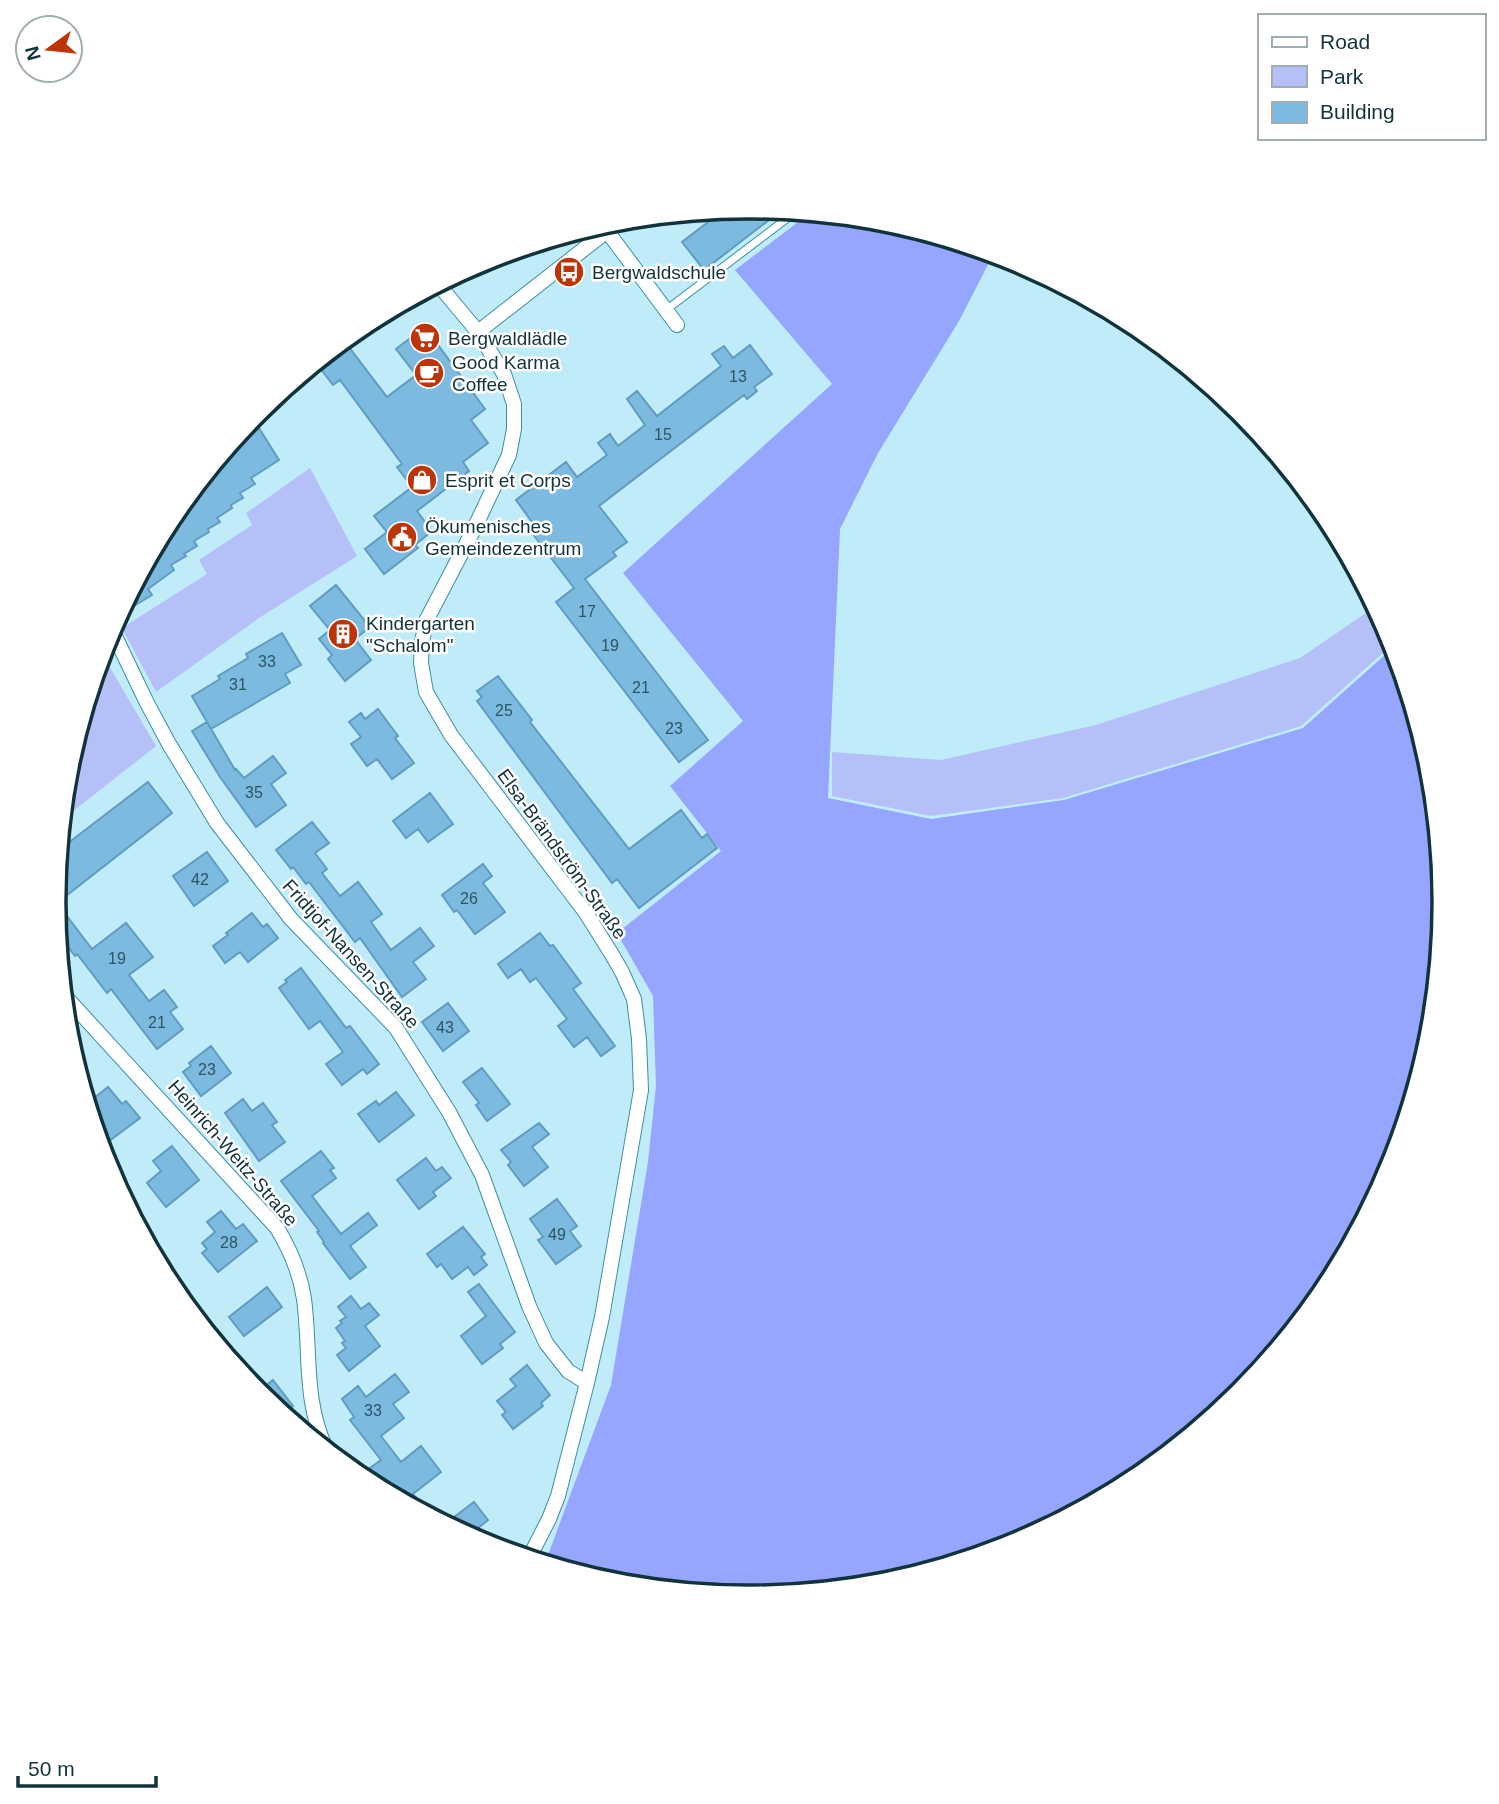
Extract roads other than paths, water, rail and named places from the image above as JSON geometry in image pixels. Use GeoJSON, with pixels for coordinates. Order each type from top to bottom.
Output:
{"type":"FeatureCollection","features":[{"type":"Feature","properties":{"kind":"street"},"geometry":{"type":"LineString","coordinates":[[609,234],[677,325]]}},
{"type":"Feature","properties":{"kind":"street"},"geometry":{"type":"LineString","coordinates":[[478,332],[601,235]]}},
{"type":"Feature","properties":{"kind":"street","name":"Elsa-Brändström-Straße"},"geometry":{"type":"LineString","coordinates":[[444,291],[478,332],[504,374],[514,404],[514,429],[509,455],[426,621],[421,663],[426,692],[451,735],[586,913],[622,972],[634,999],[639,1040],[641,1090],[602,1317],[558,1496],[533,1550]]}},
{"type":"Feature","properties":{"kind":"street","name":"Fridtjof-Nansen-Straße"},"geometry":{"type":"LineString","coordinates":[[118,642],[169,744],[217,823],[291,919],[396,1028],[449,1112],[482,1175],[529,1306],[546,1343],[568,1371],[587,1383]]}},
{"type":"Feature","properties":{"kind":"street","name":"Heinrich-Weitz-Straße"},"geometry":{"type":"LineString","coordinates":[[75,1008],[277,1228],[293,1254],[304,1299],[310,1394],[320,1433]]}},
{"type":"Feature","properties":{"kind":"lane"},"geometry":{"type":"LineString","coordinates":[[666,310],[785,220]]}},
{"type":"Feature","properties":{"kind":"place","name":"Bergwaldschule"},"geometry":{"type":"Point","coordinates":[569,272]}},
{"type":"Feature","properties":{"kind":"place","name":"Bergwaldlädle"},"geometry":{"type":"Point","coordinates":[425,338]}},
{"type":"Feature","properties":{"kind":"place","name":"Good Karma Coffee"},"geometry":{"type":"Point","coordinates":[429,373]}},
{"type":"Feature","properties":{"kind":"place","name":"Esprit et Corps"},"geometry":{"type":"Point","coordinates":[422,480]}},
{"type":"Feature","properties":{"kind":"place","name":"Ökumenisches Gemeindezentrum"},"geometry":{"type":"Point","coordinates":[402,537]}},
{"type":"Feature","properties":{"kind":"place","name":"Kindergarten \"Schalom\""},"geometry":{"type":"Point","coordinates":[343,634]}}]}
